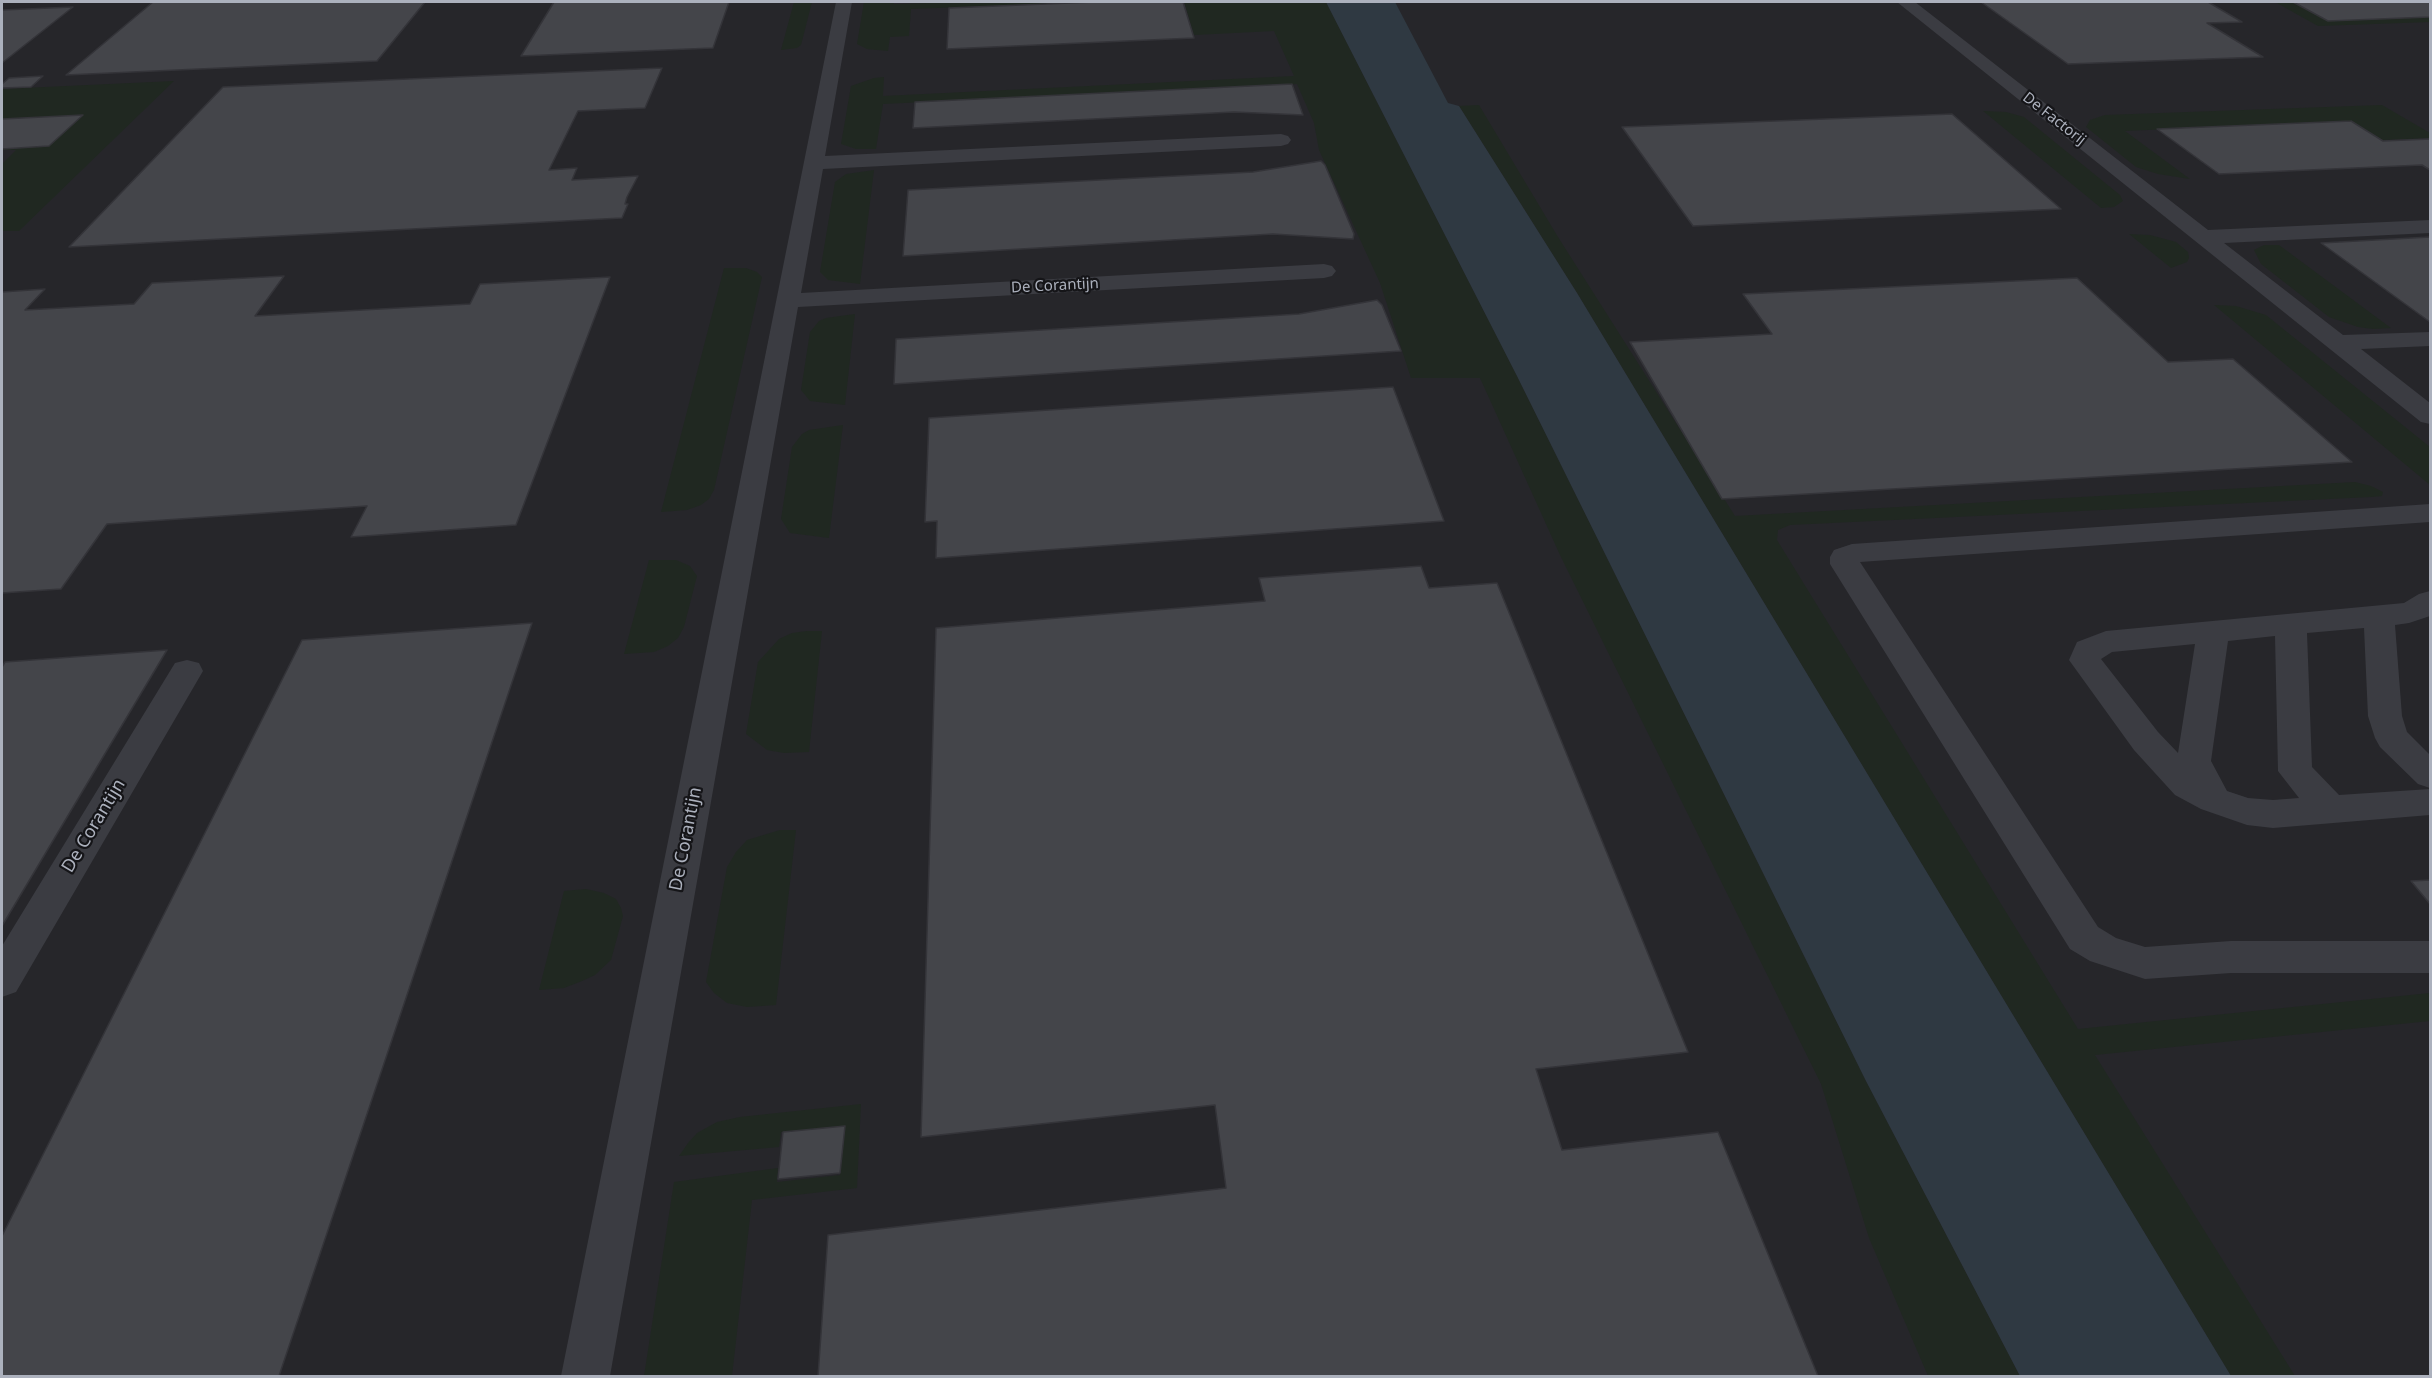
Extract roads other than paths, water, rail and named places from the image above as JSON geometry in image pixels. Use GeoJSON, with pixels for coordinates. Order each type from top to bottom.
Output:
{"type":"FeatureCollection","features":[{"type":"Feature","properties":{"kind":"street","name":"De Corantijn"},"geometry":{"type":"LineString","coordinates":[[585,1377],[844,2]]}},
{"type":"Feature","properties":{"kind":"street","name":"De Factorij"},"geometry":{"type":"LineString","coordinates":[[1905,2],[2430,416]]}},
{"type":"Feature","properties":{"kind":"street"},"geometry":{"type":"LineString","coordinates":[[813,163],[1281,140]]}},
{"type":"Feature","properties":{"kind":"street"},"geometry":{"type":"LineString","coordinates":[[2204,237],[2430,226]]}},
{"type":"Feature","properties":{"kind":"street","name":"De Corantijn"},"geometry":{"type":"LineString","coordinates":[[787,301],[1324,271]]}},
{"type":"Feature","properties":{"kind":"street"},"geometry":{"type":"LineString","coordinates":[[2338,343],[2430,339]]}},
{"type":"Feature","properties":{"kind":"street"},"geometry":{"type":"LineString","coordinates":[[2430,513],[1852,553],[1845,557],[1845,564],[2084,938],[2104,950],[2145,963],[2232,957],[2430,957]]}},
{"type":"Feature","properties":{"kind":"street"},"geometry":{"type":"LineString","coordinates":[[2430,601],[2426,606],[2409,613],[2106,642],[2088,650],[2085,660],[2146,741],[2187,786],[2214,800],[2247,812],[2273,814],[2430,802]]}},
{"type":"Feature","properties":{"kind":"street"},"geometry":{"type":"LineString","coordinates":[[2379,615],[2385,716],[2392,738],[2430,775]]}},
{"type":"Feature","properties":{"kind":"street"},"geometry":{"type":"LineString","coordinates":[[2291,624],[2295,771],[2331,810]]}},
{"type":"Feature","properties":{"kind":"street"},"geometry":{"type":"LineString","coordinates":[[2213,632],[2194,761],[2214,800]]}},
{"type":"Feature","properties":{"kind":"street","name":"De Corantijn"},"geometry":{"type":"LineString","coordinates":[[2,980],[187,671]]}}]}
